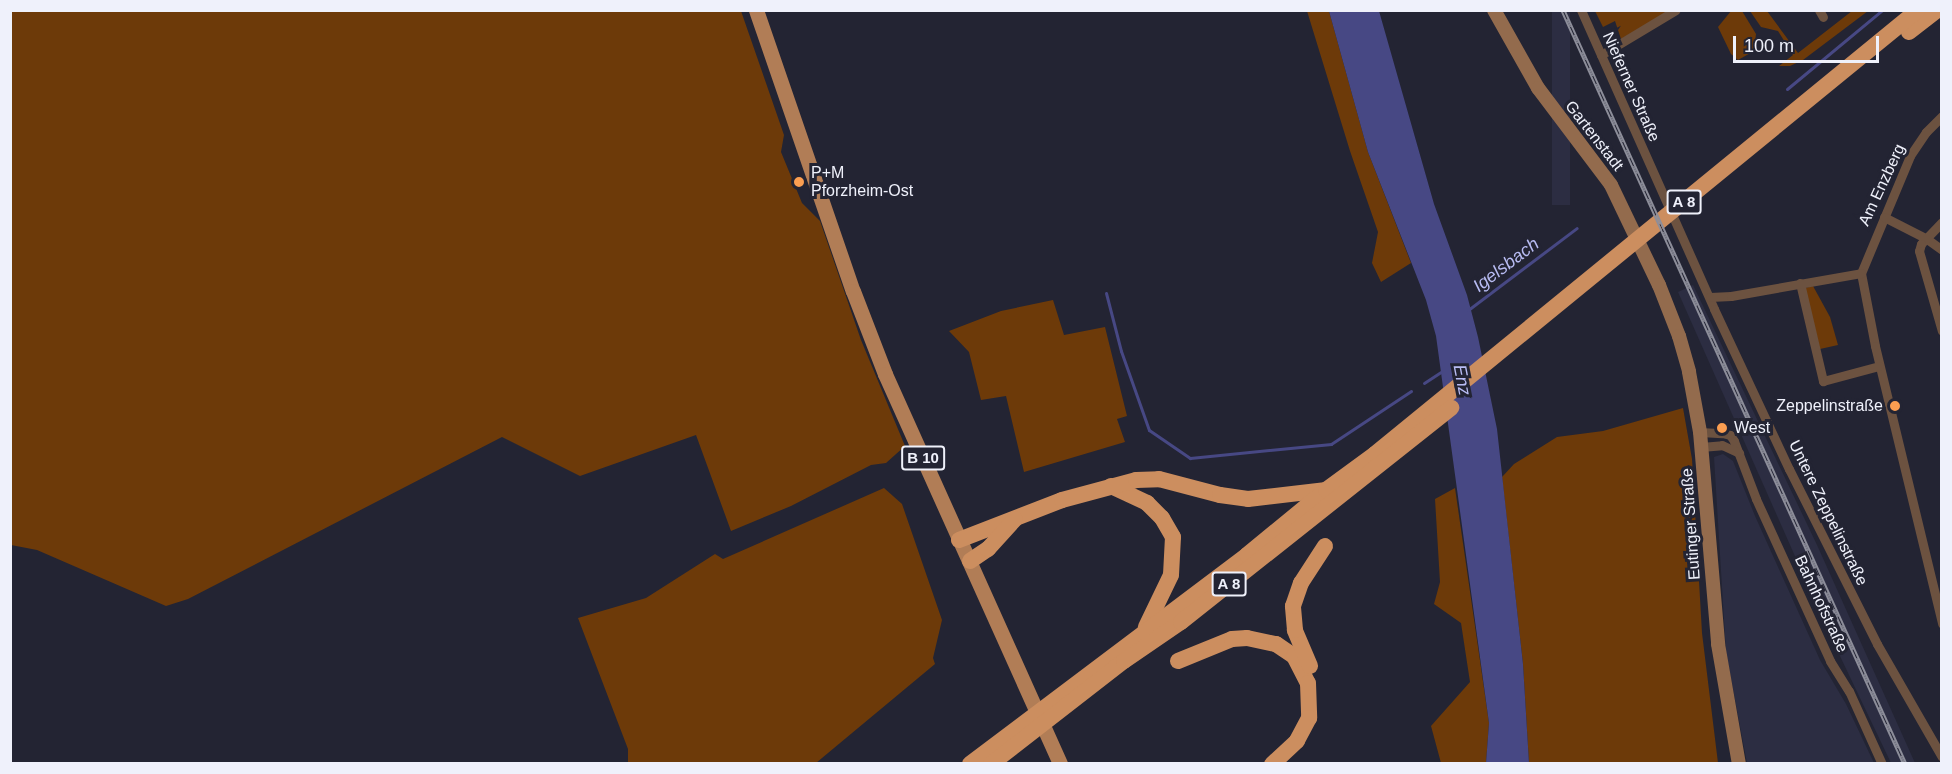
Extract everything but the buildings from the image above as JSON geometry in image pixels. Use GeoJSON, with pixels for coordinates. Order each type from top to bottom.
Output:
{"type":"FeatureCollection","features":[{"type":"Feature","properties":{"kind":"highway","name":"A 8"},"geometry":{"type":"LineString","coordinates":[[1504,357],[1918,10]]}},
{"type":"Feature","properties":{"kind":"highway","name":"A 8"},"geometry":{"type":"LineString","coordinates":[[970,764],[1071,701],[1181,622],[1379,458],[1937,10]]}},
{"type":"Feature","properties":{"kind":"highway","name":"A 8"},"geometry":{"type":"LineString","coordinates":[[991,764],[1053,699],[1247,555],[1326,490],[1379,458]]}},
{"type":"Feature","properties":{"kind":"highway"},"geometry":{"type":"LineString","coordinates":[[959,540],[1018,515],[1136,480],[1159,479],[1220,495],[1248,499],[1326,490]]}},
{"type":"Feature","properties":{"kind":"highway"},"geometry":{"type":"LineString","coordinates":[[1111,486],[1147,503],[1162,518],[1173,537],[1171,575],[1143,632]]}},
{"type":"Feature","properties":{"kind":"highway"},"geometry":{"type":"LineString","coordinates":[[972,567],[1018,515]]}},
{"type":"Feature","properties":{"kind":"highway"},"geometry":{"type":"LineString","coordinates":[[1287,764],[1302,749],[1309,737],[1316,721],[1318,696],[1315,678],[1295,630],[1293,606],[1301,583],[1325,546]]}},
{"type":"Feature","properties":{"kind":"highway"},"geometry":{"type":"LineString","coordinates":[[1178,661],[1232,639],[1247,638],[1276,644],[1294,656],[1308,683],[1309,718],[1298,741],[1272,764]]}},
{"type":"Feature","properties":{"kind":"main road","name":"B 10"},"geometry":{"type":"LineString","coordinates":[[756,10],[874,346],[1060,764]]}},
{"type":"Feature","properties":{"kind":"street","name":"Gartenstadt"},"geometry":{"type":"LineString","coordinates":[[1494,10],[1538,88],[1601,170],[1622,204],[1659,285]]}},
{"type":"Feature","properties":{"kind":"street","name":"Nieferner Straße"},"geometry":{"type":"LineString","coordinates":[[1581,10],[1700,274]]}},
{"type":"Feature","properties":{"kind":"street"},"geometry":{"type":"LineString","coordinates":[[1601,55],[1676,10]]}},
{"type":"Feature","properties":{"kind":"street","name":"Am Enzberg"},"geometry":{"type":"LineString","coordinates":[[1861,273],[1910,156],[1926,132],[1941,116]]}},
{"type":"Feature","properties":{"kind":"street"},"geometry":{"type":"LineString","coordinates":[[1884,217],[1927,238],[1941,250]]}},
{"type":"Feature","properties":{"kind":"street"},"geometry":{"type":"LineString","coordinates":[[1941,222],[1921,244],[1919,251],[1941,331]]}},
{"type":"Feature","properties":{"kind":"street"},"geometry":{"type":"LineString","coordinates":[[1710,297],[1731,296],[1861,273],[1879,366],[1941,624]]}},
{"type":"Feature","properties":{"kind":"street","name":"Untere Zeppelinstraße"},"geometry":{"type":"LineString","coordinates":[[1700,274],[1789,469],[1871,634],[1941,757]]}},
{"type":"Feature","properties":{"kind":"street"},"geometry":{"type":"LineString","coordinates":[[1800,283],[1823,381],[1879,366]]}},
{"type":"Feature","properties":{"kind":"street","name":"Eutinger Straße"},"geometry":{"type":"LineString","coordinates":[[1659,285],[1689,372],[1700,432],[1717,633],[1739,764]]}},
{"type":"Feature","properties":{"kind":"street","name":"Bahnhofstraße"},"geometry":{"type":"LineString","coordinates":[[1700,432],[1730,435],[1740,454],[1756,499],[1830,661],[1849,691],[1882,764]]}},
{"type":"Feature","properties":{"kind":"street"},"geometry":{"type":"LineString","coordinates":[[1701,447],[1722,445],[1740,454]]}},
{"type":"Feature","properties":{"kind":"shaded area"},"geometry":{"type":"Polygon","coordinates":[[[10,11],[741,11],[784,135],[781,152],[802,203],[820,221],[861,340],[905,446],[886,463],[871,465],[791,506],[731,531],[696,435],[580,476],[502,437],[188,599],[166,606],[37,550],[11,545],[10,11]]]}},
{"type":"Feature","properties":{"kind":"shaded area"},"geometry":{"type":"Polygon","coordinates":[[[1307,11],[1329,11],[1368,152],[1411,263],[1381,282],[1372,263],[1378,232],[1350,151],[1307,11]]]}},
{"type":"Feature","properties":{"kind":"shaded area"},"geometry":{"type":"Polygon","coordinates":[[[1552,11],[1570,11],[1570,205],[1552,205],[1552,11]]]}},
{"type":"Feature","properties":{"kind":"shaded area"},"geometry":{"type":"Polygon","coordinates":[[[1595,11],[1671,11],[1621,39],[1615,21],[1603,27],[1595,11]]]}},
{"type":"Feature","properties":{"kind":"shaded area"},"geometry":{"type":"Polygon","coordinates":[[[1731,11],[1742,11],[1756,34],[1754,51],[1738,60],[1731,54],[1718,27],[1731,11]]]}},
{"type":"Feature","properties":{"kind":"shaded area"},"geometry":{"type":"Polygon","coordinates":[[[1750,11],[1767,11],[1798,53],[1852,11],[1868,11],[1803,60],[1790,66],[1779,66],[1793,55],[1778,31],[1761,27],[1750,11]]]}},
{"type":"Feature","properties":{"kind":"shaded area"},"geometry":{"type":"Polygon","coordinates":[[[1693,285],[1817,545],[1915,763],[1891,763],[1829,633],[1678,292],[1693,285]]]}},
{"type":"Feature","properties":{"kind":"shaded area"},"geometry":{"type":"Polygon","coordinates":[[[1813,286],[1830,317],[1838,345],[1820,349],[1805,288],[1813,286]]]}},
{"type":"Feature","properties":{"kind":"shaded area"},"geometry":{"type":"Polygon","coordinates":[[[1053,300],[1064,335],[1105,327],[1127,416],[1117,419],[1125,442],[1024,472],[1006,396],[981,400],[969,352],[949,331],[1001,311],[1053,300]]]}},
{"type":"Feature","properties":{"kind":"shaded area"},"geometry":{"type":"Polygon","coordinates":[[[1683,408],[1692,459],[1702,633],[1718,763],[1529,763],[1523,664],[1502,477],[1514,464],[1557,437],[1603,431],[1683,408]]]}},
{"type":"Feature","properties":{"kind":"shaded area"},"geometry":{"type":"Polygon","coordinates":[[[1723,454],[1733,461],[1755,516],[1820,660],[1846,704],[1874,763],[1747,763],[1726,652],[1714,457],[1723,454]]]}},
{"type":"Feature","properties":{"kind":"shaded area"},"geometry":{"type":"Polygon","coordinates":[[[884,488],[902,504],[942,620],[933,658],[935,664],[816,763],[628,763],[628,749],[578,618],[646,598],[715,554],[723,559],[884,488]]]}},
{"type":"Feature","properties":{"kind":"shaded area"},"geometry":{"type":"Polygon","coordinates":[[[1455,488],[1489,723],[1486,763],[1441,763],[1431,726],[1470,682],[1461,623],[1434,604],[1440,582],[1435,499],[1455,488]]]}},
{"type":"Feature","properties":{"kind":"water","name":"Enz"},"geometry":{"type":"Polygon","coordinates":[[[1329,11],[1379,11],[1434,204],[1467,295],[1497,429],[1523,664],[1529,763],[1486,763],[1489,723],[1436,336],[1426,300],[1368,152],[1329,11]]]}},
{"type":"Feature","properties":{"kind":"waterway","name":"Igelsbach"},"geometry":{"type":"LineString","coordinates":[[1787,89],[1882,10]]}},
{"type":"Feature","properties":{"kind":"waterway","name":"Igelsbach"},"geometry":{"type":"LineString","coordinates":[[1468,310],[1577,228]]}},
{"type":"Feature","properties":{"kind":"waterway"},"geometry":{"type":"LineString","coordinates":[[1106,293],[1121,351],[1149,430],[1190,458],[1331,444],[1411,391]]}},
{"type":"Feature","properties":{"kind":"waterway","name":"Enz"},"geometry":{"type":"LineString","coordinates":[[1424,383],[1441,372]]}},
{"type":"Feature","properties":{"kind":"railway"},"geometry":{"type":"LineString","coordinates":[[1563,10],[1905,764]]}},
{"type":"Feature","properties":{"kind":"place","name":"P+M Pforzheim-Ost"},"geometry":{"type":"Point","coordinates":[799,182]}},
{"type":"Feature","properties":{"kind":"place","name":"Zeppelinstraße"},"geometry":{"type":"Point","coordinates":[1895,406]}},
{"type":"Feature","properties":{"kind":"place","name":"West"},"geometry":{"type":"Point","coordinates":[1722,428]}}]}
